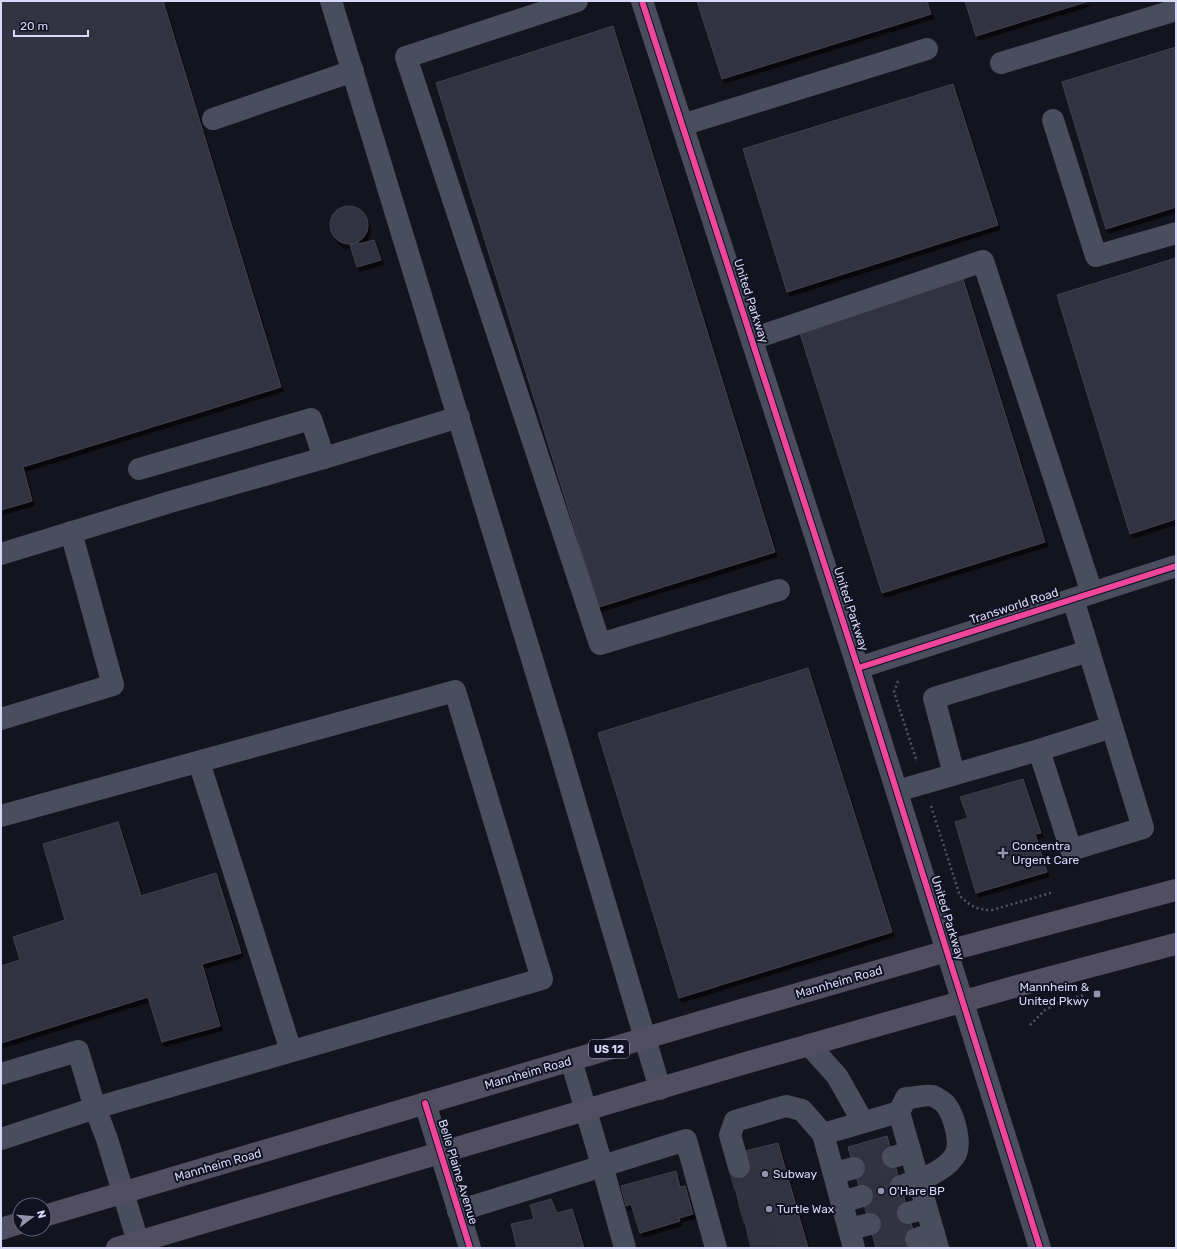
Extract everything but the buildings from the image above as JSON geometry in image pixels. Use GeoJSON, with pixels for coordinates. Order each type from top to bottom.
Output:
{"type":"FeatureCollection","features":[{"type":"Feature","properties":{"kind":"main road","name":"Mannheim Road"},"geometry":{"type":"LineString","coordinates":[[52,1214],[571,1060],[948,951],[1176,890]]}},
{"type":"Feature","properties":{"kind":"main road"},"geometry":{"type":"LineString","coordinates":[[127,1245],[962,1001],[1176,944]]}},
{"type":"Feature","properties":{"kind":"main road"},"geometry":{"type":"LineString","coordinates":[[1,1229],[12,1226]]}},
{"type":"Feature","properties":{"kind":"street"},"geometry":{"type":"LineString","coordinates":[[331,1],[459,417],[660,1088]]}},
{"type":"Feature","properties":{"kind":"street"},"geometry":{"type":"LineString","coordinates":[[577,1],[406,56],[600,644],[779,590]]}},
{"type":"Feature","properties":{"kind":"street","name":"United Parkway"},"geometry":{"type":"LineString","coordinates":[[642,1],[858,668],[1040,1248]]}},
{"type":"Feature","properties":{"kind":"street"},"geometry":{"type":"LineString","coordinates":[[1001,63],[1176,10]]}},
{"type":"Feature","properties":{"kind":"street"},"geometry":{"type":"LineString","coordinates":[[682,125],[927,49]]}},
{"type":"Feature","properties":{"kind":"street"},"geometry":{"type":"LineString","coordinates":[[213,119],[353,71]]}},
{"type":"Feature","properties":{"kind":"street"},"geometry":{"type":"LineString","coordinates":[[1053,120],[1096,256],[1176,233]]}},
{"type":"Feature","properties":{"kind":"street"},"geometry":{"type":"LineString","coordinates":[[752,339],[983,261],[1083,596],[1089,651],[1143,828],[1071,850],[1039,750]]}},
{"type":"Feature","properties":{"kind":"street"},"geometry":{"type":"LineString","coordinates":[[1,554],[170,502],[324,458],[459,417]]}},
{"type":"Feature","properties":{"kind":"street"},"geometry":{"type":"LineString","coordinates":[[139,469],[311,420],[324,458]]}},
{"type":"Feature","properties":{"kind":"street"},"geometry":{"type":"LineString","coordinates":[[1,719],[113,685],[70,532]]}},
{"type":"Feature","properties":{"kind":"street","name":"Transworld Road"},"geometry":{"type":"LineString","coordinates":[[858,668],[1176,566]]}},
{"type":"Feature","properties":{"kind":"street"},"geometry":{"type":"LineString","coordinates":[[954,774],[934,698],[1089,651]]}},
{"type":"Feature","properties":{"kind":"street"},"geometry":{"type":"LineString","coordinates":[[1,816],[455,691],[542,979],[95,1108],[1,1138]]}},
{"type":"Feature","properties":{"kind":"street"},"geometry":{"type":"LineString","coordinates":[[897,791],[1112,728]]}},
{"type":"Feature","properties":{"kind":"street"},"geometry":{"type":"LineString","coordinates":[[199,762],[291,1051]]}},
{"type":"Feature","properties":{"kind":"street"},"geometry":{"type":"LineString","coordinates":[[809,1045],[837,1076],[863,1122]]}},
{"type":"Feature","properties":{"kind":"street"},"geometry":{"type":"LineString","coordinates":[[1,1074],[78,1051],[95,1108],[107,1138],[123,1193],[127,1245]]}},
{"type":"Feature","properties":{"kind":"street"},"geometry":{"type":"LineString","coordinates":[[571,1060],[625,1248]]}},
{"type":"Feature","properties":{"kind":"street"},"geometry":{"type":"LineString","coordinates":[[910,1183],[945,1167],[956,1156],[958,1138],[952,1116],[945,1103],[932,1095],[906,1098],[899,1112],[902,1155],[917,1210],[929,1240]]}},
{"type":"Feature","properties":{"kind":"street","name":"Belle Plaine Avenue"},"geometry":{"type":"LineString","coordinates":[[425,1103],[470,1248]]}},
{"type":"Feature","properties":{"kind":"street"},"geometry":{"type":"LineString","coordinates":[[739,1167],[730,1135],[734,1121],[786,1106],[802,1110],[823,1134],[844,1171],[852,1199],[858,1234]]}},
{"type":"Feature","properties":{"kind":"street"},"geometry":{"type":"LineString","coordinates":[[823,1134],[899,1112]]}},
{"type":"Feature","properties":{"kind":"street"},"geometry":{"type":"LineString","coordinates":[[458,1211],[686,1140],[716,1248]]}},
{"type":"Feature","properties":{"kind":"path"},"geometry":{"type":"LineString","coordinates":[[899,680],[894,692],[960,896],[969,905],[982,910],[992,910],[1054,892]]}},
{"type":"Feature","properties":{"kind":"path"},"geometry":{"type":"LineString","coordinates":[[1030,1025],[1045,1010],[1061,1002],[1091,993]]}},
{"type":"Feature","properties":{"kind":"tunnel"},"geometry":{"type":"LineString","coordinates":[[854,1168],[893,1157]]}},
{"type":"Feature","properties":{"kind":"tunnel"},"geometry":{"type":"LineString","coordinates":[[739,1167],[762,1248]]}},
{"type":"Feature","properties":{"kind":"tunnel"},"geometry":{"type":"LineString","coordinates":[[862,1196],[901,1186]]}},
{"type":"Feature","properties":{"kind":"tunnel"},"geometry":{"type":"LineString","coordinates":[[870,1224],[908,1213]]}},
{"type":"Feature","properties":{"kind":"tunnel"},"geometry":{"type":"LineString","coordinates":[[884,1248],[916,1239]]}},
{"type":"Feature","properties":{"kind":"cycle path"},"geometry":{"type":"LineString","coordinates":[[642,1],[858,668],[1040,1248]]}},
{"type":"Feature","properties":{"kind":"cycle path"},"geometry":{"type":"LineString","coordinates":[[858,668],[1176,566]]}},
{"type":"Feature","properties":{"kind":"cycle path"},"geometry":{"type":"LineString","coordinates":[[425,1103],[470,1248]]}},
{"type":"Feature","properties":{"kind":"place","name":"Concentra Urgent Care"},"geometry":{"type":"Point","coordinates":[1003,853]}},
{"type":"Feature","properties":{"kind":"place","name":"Mannheim & United Pkwy"},"geometry":{"type":"Point","coordinates":[1097,994]}},
{"type":"Feature","properties":{"kind":"place","name":"Subway"},"geometry":{"type":"Point","coordinates":[765,1174]}},
{"type":"Feature","properties":{"kind":"place","name":"O'Hare BP"},"geometry":{"type":"Point","coordinates":[881,1191]}},
{"type":"Feature","properties":{"kind":"place","name":"Turtle Wax"},"geometry":{"type":"Point","coordinates":[769,1209]}}]}
